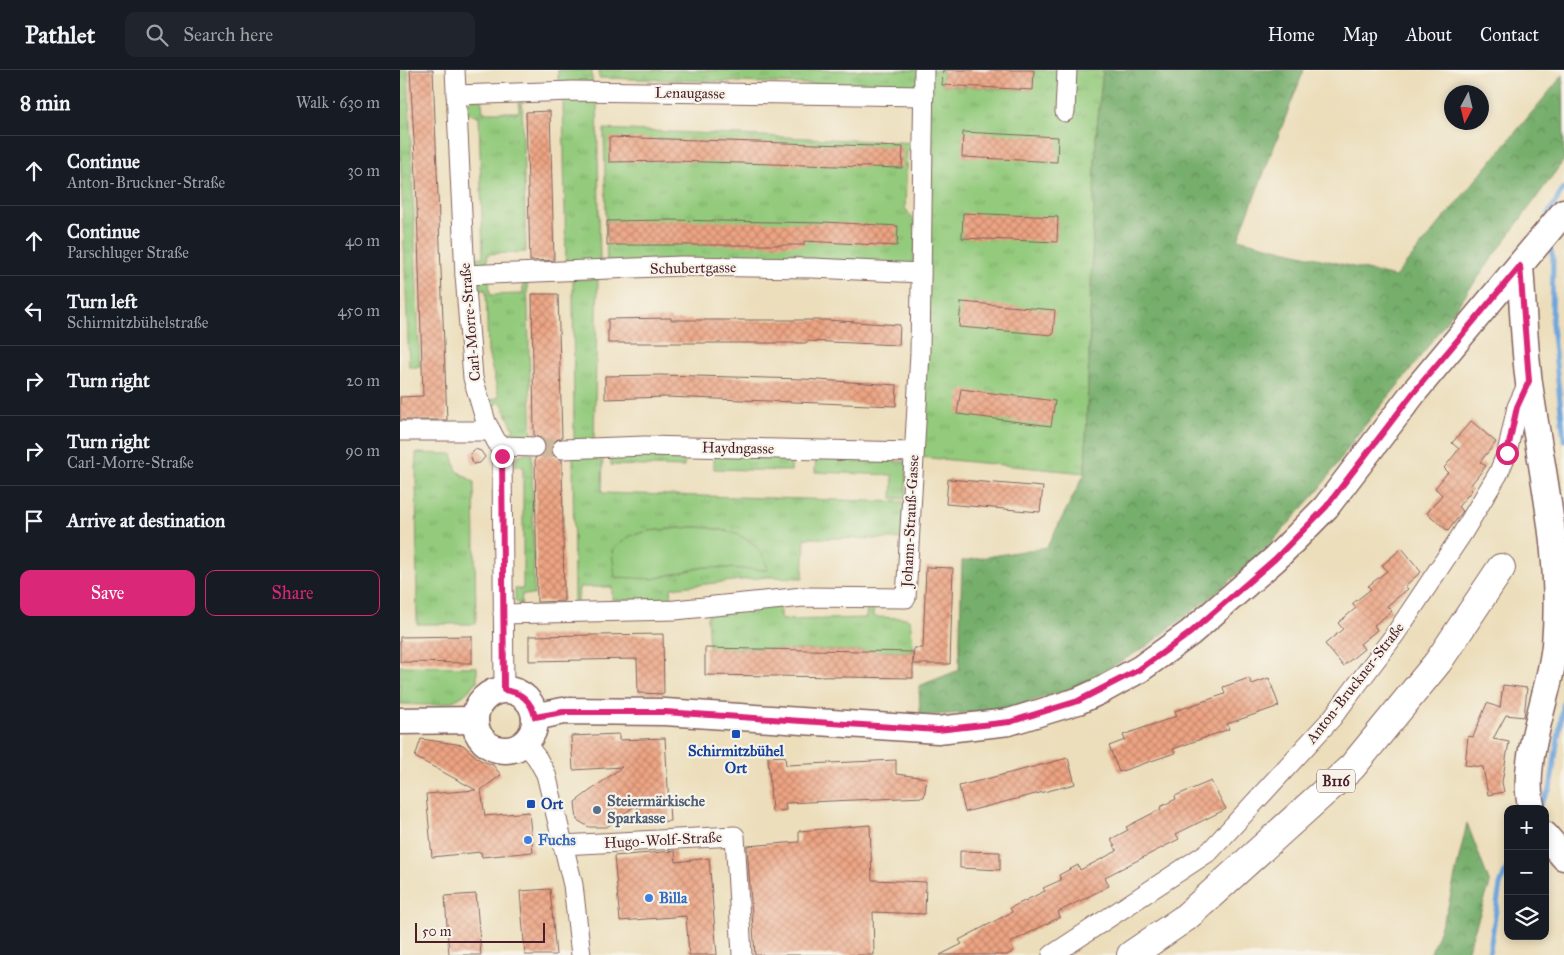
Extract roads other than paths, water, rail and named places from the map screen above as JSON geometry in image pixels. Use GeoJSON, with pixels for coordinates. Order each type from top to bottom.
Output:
{"type":"FeatureCollection","features":[{"type":"Feature","properties":{"kind":"main road"},"geometry":{"type":"LineString","coordinates":[[535,717],[563,712],[665,712],[938,730],[1010,722],[1094,694],[1140,669],[1190,633],[1275,559],[1326,507],[1414,392],[1564,212]]}},
{"type":"Feature","properties":{"kind":"main road"},"geometry":{"type":"LineString","coordinates":[[1520,266],[1529,381],[1552,529],[1558,587],[1555,647],[1530,769],[1532,805]]}},
{"type":"Feature","properties":{"kind":"main road","name":"B116"},"geometry":{"type":"LineString","coordinates":[[1131,955],[1186,918],[1352,767],[1438,662],[1501,568]]}},
{"type":"Feature","properties":{"kind":"main road"},"geometry":{"type":"LineString","coordinates":[[504,690],[522,695],[533,708],[535,717],[534,726],[525,743],[507,750],[488,745],[482,738],[475,720],[477,711],[487,696],[504,690]]}},
{"type":"Feature","properties":{"kind":"main road"},"geometry":{"type":"LineString","coordinates":[[400,721],[475,720]]}},
{"type":"Feature","properties":{"kind":"main road"},"geometry":{"type":"LineString","coordinates":[[1549,840],[1564,857]]}},
{"type":"Feature","properties":{"kind":"street","name":"Carl-Morre-Straße"},"geometry":{"type":"LineString","coordinates":[[455,70],[465,275],[473,378],[502,456],[504,690]]}},
{"type":"Feature","properties":{"kind":"street","name":"Johann-Strauß-Gasse"},"geometry":{"type":"LineString","coordinates":[[503,614],[675,610],[803,597],[906,598],[920,353],[924,70]]}},
{"type":"Feature","properties":{"kind":"street"},"geometry":{"type":"LineString","coordinates":[[1065,112],[1067,70]]}},
{"type":"Feature","properties":{"kind":"street","name":"Lenaugasse"},"geometry":{"type":"LineString","coordinates":[[456,95],[572,91],[924,96]]}},
{"type":"Feature","properties":{"kind":"street","name":"Schubertgasse"},"geometry":{"type":"LineString","coordinates":[[465,275],[681,266],[813,268],[921,273]]}},
{"type":"Feature","properties":{"kind":"street","name":"Anton-Bruckner-Straße"},"geometry":{"type":"LineString","coordinates":[[1052,955],[1210,851],[1332,718],[1396,633],[1462,534],[1498,474],[1507,453],[1517,407],[1529,381]]}},
{"type":"Feature","properties":{"kind":"street"},"geometry":{"type":"LineString","coordinates":[[400,431],[495,439],[535,447]]}},
{"type":"Feature","properties":{"kind":"street","name":"Haydngasse"},"geometry":{"type":"LineString","coordinates":[[564,448],[645,446],[913,452]]}},
{"type":"Feature","properties":{"kind":"street"},"geometry":{"type":"LineString","coordinates":[[525,743],[537,758],[546,774],[573,885],[580,955]]}},
{"type":"Feature","properties":{"kind":"street","name":"Hugo-Wolf-Straße"},"geometry":{"type":"LineString","coordinates":[[562,845],[735,836],[742,955]]}},
{"type":"Feature","properties":{"kind":"waterway"},"geometry":{"type":"LineString","coordinates":[[1548,214],[1564,188]]}},
{"type":"Feature","properties":{"kind":"waterway"},"geometry":{"type":"LineString","coordinates":[[1551,250],[1553,258],[1552,324],[1564,440]]}},
{"type":"Feature","properties":{"kind":"waterway"},"geometry":{"type":"LineString","coordinates":[[1540,804],[1550,789],[1564,700]]}},
{"type":"Feature","properties":{"kind":"waterway"},"geometry":{"type":"LineString","coordinates":[[1489,955],[1500,885],[1504,875]]}},
{"type":"Feature","properties":{"kind":"tunnel"},"geometry":{"type":"LineString","coordinates":[[535,447],[562,449]]}},
{"type":"Feature","properties":{"kind":"place","name":"Schirmitzbühel Ort"},"geometry":{"type":"Point","coordinates":[736,734]}},
{"type":"Feature","properties":{"kind":"place","name":"Ort"},"geometry":{"type":"Point","coordinates":[531,804]}},
{"type":"Feature","properties":{"kind":"place","name":"Steiermärkische Sparkasse"},"geometry":{"type":"Point","coordinates":[597,810]}},
{"type":"Feature","properties":{"kind":"place","name":"Fuchs"},"geometry":{"type":"Point","coordinates":[528,840]}},
{"type":"Feature","properties":{"kind":"place","name":"Billa"},"geometry":{"type":"Point","coordinates":[649,898]}}]}
